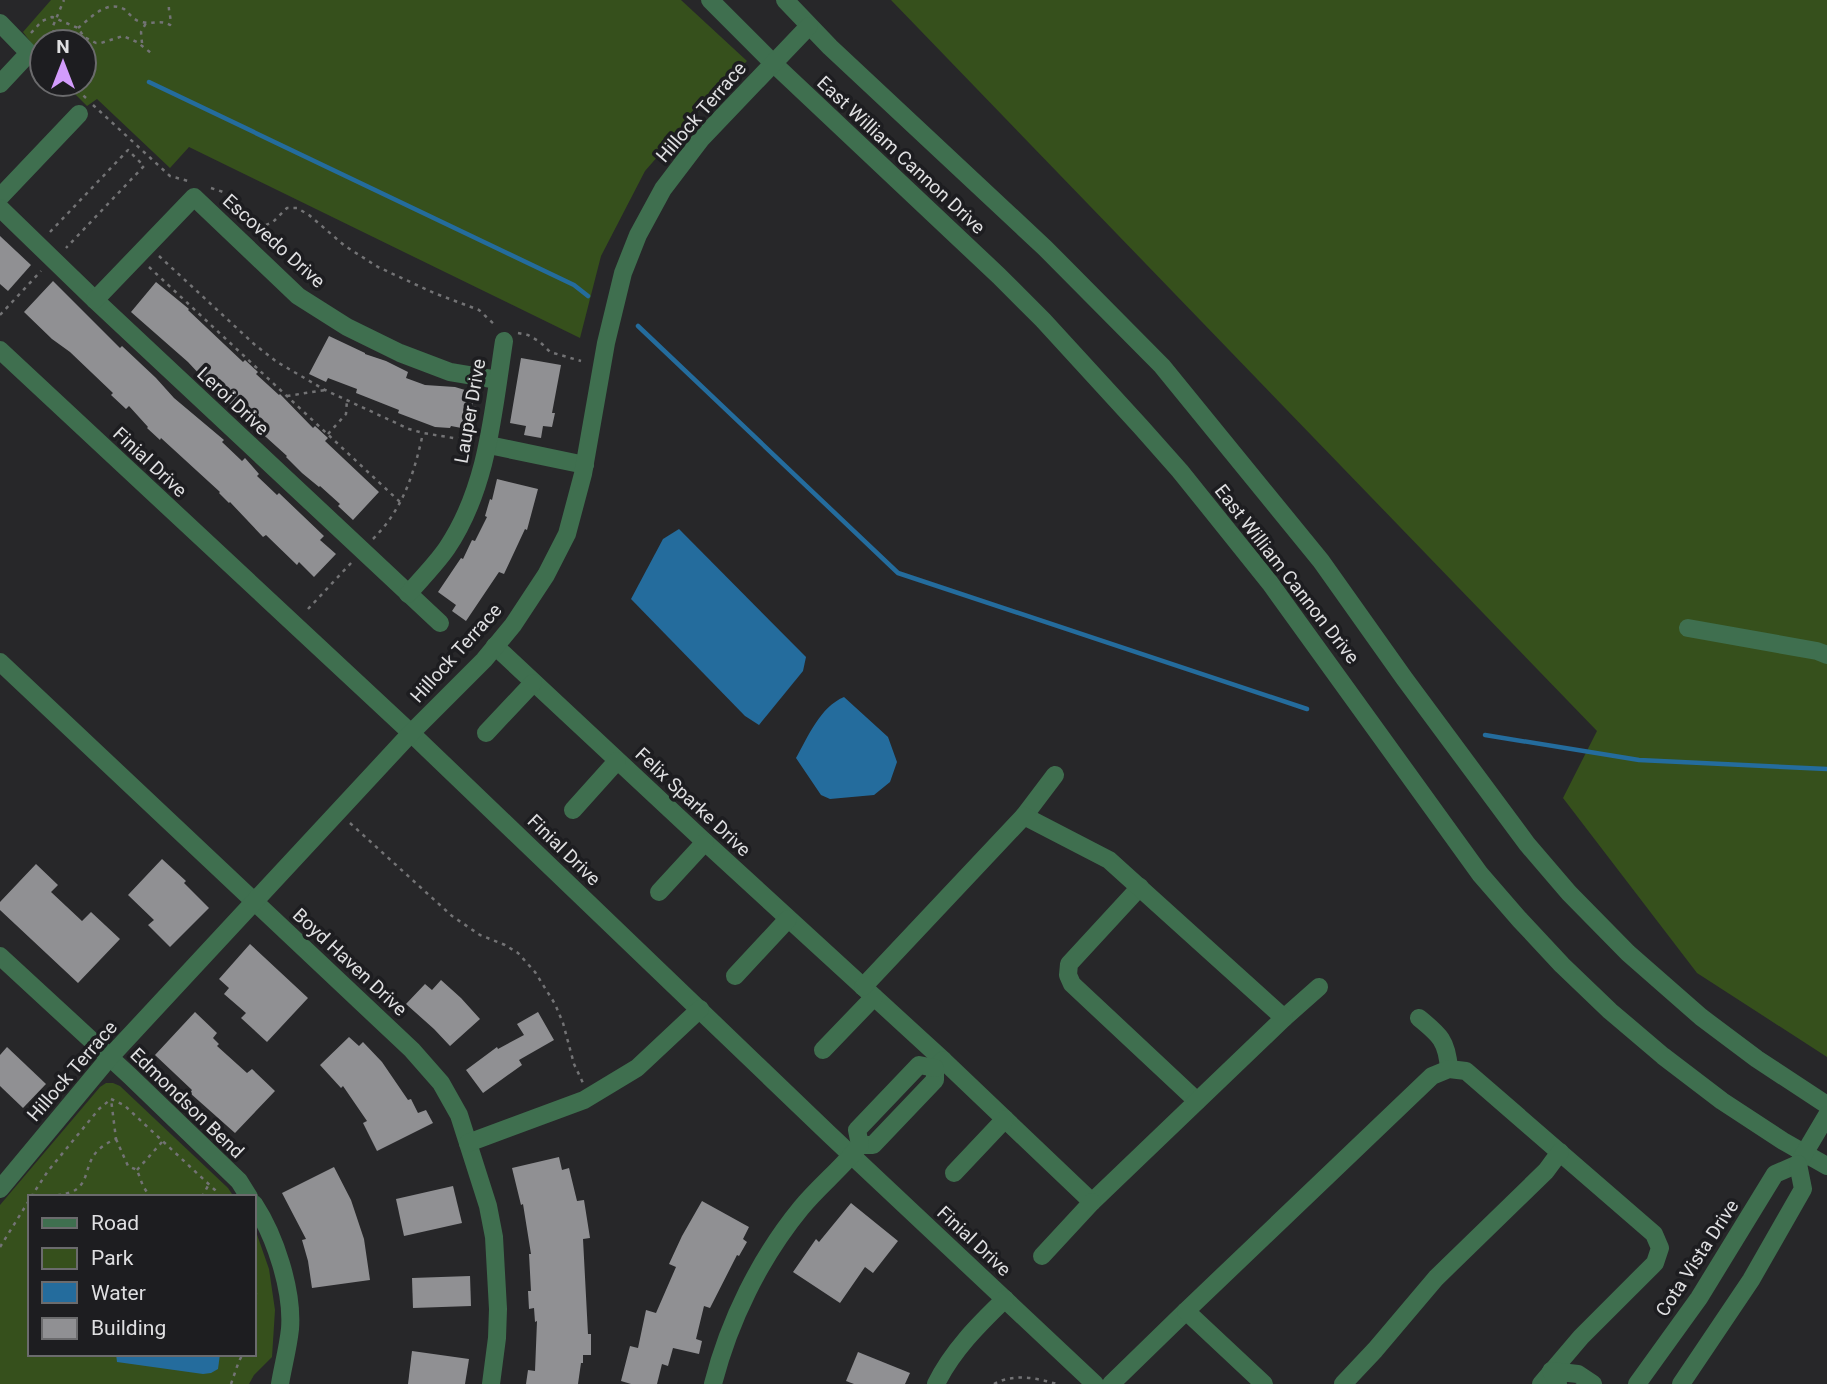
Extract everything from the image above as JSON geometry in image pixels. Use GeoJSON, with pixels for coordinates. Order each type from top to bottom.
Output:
{"type":"FeatureCollection","features":[{"type":"Feature","properties":{"kind":"street","name":"East William Cannon Drive"},"geometry":{"type":"LineString","coordinates":[[710,0],[1008,285],[1101,382],[1172,462],[1292,612],[1480,874],[1545,947],[1610,1011],[1662,1056],[1801,1159],[1827,1166]]}},
{"type":"Feature","properties":{"kind":"street","name":"East William Cannon Drive"},"geometry":{"type":"LineString","coordinates":[[785,0],[809,26],[1045,248],[1162,366],[1321,561],[1520,834],[1569,893],[1628,953],[1702,1017],[1757,1059],[1827,1105]]}},
{"type":"Feature","properties":{"kind":"street"},"geometry":{"type":"LineString","coordinates":[[0,23],[28,43]]}},
{"type":"Feature","properties":{"kind":"street","name":"Hillock Terrace"},"geometry":{"type":"LineString","coordinates":[[0,1189],[109,1058],[411,733],[484,660],[513,625],[547,575],[567,534],[585,465],[609,331],[623,273],[638,235],[663,189],[701,139],[809,26]]}},
{"type":"Feature","properties":{"kind":"street"},"geometry":{"type":"LineString","coordinates":[[0,84],[28,45]]}},
{"type":"Feature","properties":{"kind":"street"},"geometry":{"type":"LineString","coordinates":[[0,197],[79,114]]}},
{"type":"Feature","properties":{"kind":"street","name":"Escovedo Drive"},"geometry":{"type":"LineString","coordinates":[[95,300],[194,197],[298,296],[347,327],[400,353],[450,372],[498,380]]}},
{"type":"Feature","properties":{"kind":"street","name":"Leroi Drive"},"geometry":{"type":"LineString","coordinates":[[0,208],[440,623]]}},
{"type":"Feature","properties":{"kind":"street","name":"Lauper Drive"},"geometry":{"type":"LineString","coordinates":[[408,593],[447,548],[466,512],[498,380],[506,334]]}},
{"type":"Feature","properties":{"kind":"street","name":"Finial Drive"},"geometry":{"type":"LineString","coordinates":[[0,350],[411,733],[700,1009],[856,1150],[1005,1299],[1095,1384]]}},
{"type":"Feature","properties":{"kind":"street"},"geometry":{"type":"LineString","coordinates":[[481,443],[585,465]]}},
{"type":"Feature","properties":{"kind":"street"},"geometry":{"type":"LineString","coordinates":[[1688,628],[1827,655]]}},
{"type":"Feature","properties":{"kind":"street","name":"Felix Sparke Drive"},"geometry":{"type":"LineString","coordinates":[[495,646],[868,992],[939,1064],[1005,1119],[1092,1202]]}},
{"type":"Feature","properties":{"kind":"street","name":"Boyd Haven Drive"},"geometry":{"type":"LineString","coordinates":[[0,662],[412,1050],[441,1083],[459,1115],[488,1206],[494,1237],[498,1338],[491,1384]]}},
{"type":"Feature","properties":{"kind":"street"},"geometry":{"type":"LineString","coordinates":[[486,733],[533,683]]}},
{"type":"Feature","properties":{"kind":"street"},"geometry":{"type":"LineString","coordinates":[[573,810],[617,761]]}},
{"type":"Feature","properties":{"kind":"street"},"geometry":{"type":"LineString","coordinates":[[823,1050],[868,992],[1024,816],[1055,775]]}},
{"type":"Feature","properties":{"kind":"street"},"geometry":{"type":"LineString","coordinates":[[1024,816],[1109,860],[1284,1018]]}},
{"type":"Feature","properties":{"kind":"street"},"geometry":{"type":"LineString","coordinates":[[659,892],[705,842]]}},
{"type":"Feature","properties":{"kind":"street"},"geometry":{"type":"LineString","coordinates":[[1140,887],[1069,964],[1068,975],[1072,984],[1197,1101]]}},
{"type":"Feature","properties":{"kind":"street"},"geometry":{"type":"LineString","coordinates":[[735,976],[788,919]]}},
{"type":"Feature","properties":{"kind":"street","name":"Edmondson Bend"},"geometry":{"type":"LineString","coordinates":[[0,956],[239,1181],[248,1195]]}},
{"type":"Feature","properties":{"kind":"street"},"geometry":{"type":"LineString","coordinates":[[1042,1256],[1092,1202],[1319,987]]}},
{"type":"Feature","properties":{"kind":"street"},"geometry":{"type":"LineString","coordinates":[[468,1143],[584,1100],[637,1068],[700,1009]]}},
{"type":"Feature","properties":{"kind":"street"},"geometry":{"type":"LineString","coordinates":[[1419,1018],[1438,1034],[1447,1051],[1449,1069]]}},
{"type":"Feature","properties":{"kind":"street"},"geometry":{"type":"LineString","coordinates":[[713,1384],[718,1362],[742,1302],[759,1271],[802,1208],[856,1150],[857,1130],[919,1065],[939,1064]]}},
{"type":"Feature","properties":{"kind":"street"},"geometry":{"type":"LineString","coordinates":[[1111,1384],[1432,1076],[1449,1069],[1466,1071],[1654,1234],[1660,1248],[1655,1263],[1581,1337],[1550,1380]]}},
{"type":"Feature","properties":{"kind":"street","name":"Cota Vista Drive"},"geometry":{"type":"LineString","coordinates":[[1637,1384],[1699,1298],[1775,1174],[1801,1159],[1827,1115]]}},
{"type":"Feature","properties":{"kind":"street"},"geometry":{"type":"LineString","coordinates":[[954,1173],[1005,1119]]}},
{"type":"Feature","properties":{"kind":"street"},"geometry":{"type":"LineString","coordinates":[[1343,1384],[1436,1278],[1546,1171],[1560,1152]]}},
{"type":"Feature","properties":{"kind":"street"},"geometry":{"type":"LineString","coordinates":[[1681,1384],[1751,1280],[1803,1189],[1801,1159]]}},
{"type":"Feature","properties":{"kind":"street"},"geometry":{"type":"LineString","coordinates":[[256,1206],[277,1249],[287,1287],[290,1327],[280,1384]]}},
{"type":"Feature","properties":{"kind":"street"},"geometry":{"type":"LineString","coordinates":[[936,1384],[960,1347],[1005,1299]]}},
{"type":"Feature","properties":{"kind":"street"},"geometry":{"type":"LineString","coordinates":[[1186,1311],[1264,1384]]}},
{"type":"Feature","properties":{"kind":"street"},"geometry":{"type":"LineString","coordinates":[[1550,1380],[1578,1374],[1593,1384]]}},
{"type":"Feature","properties":{"kind":"path"},"geometry":{"type":"LineString","coordinates":[[54,28],[64,0]]}},
{"type":"Feature","properties":{"kind":"path"},"geometry":{"type":"LineString","coordinates":[[78,27],[101,6],[111,3],[121,6],[133,18],[146,23],[163,21],[170,25],[172,20],[169,5]]}},
{"type":"Feature","properties":{"kind":"path"},"geometry":{"type":"LineString","coordinates":[[38,28],[42,21],[48,18],[57,19],[78,27],[84,37],[96,43],[123,36],[151,53]]}},
{"type":"Feature","properties":{"kind":"path"},"geometry":{"type":"LineString","coordinates":[[143,46],[141,32],[146,23]]}},
{"type":"Feature","properties":{"kind":"path"},"geometry":{"type":"LineString","coordinates":[[86,98],[170,176],[197,184]]}},
{"type":"Feature","properties":{"kind":"path"},"geometry":{"type":"LineString","coordinates":[[47,235],[128,150],[144,166],[64,250]]}},
{"type":"Feature","properties":{"kind":"path"},"geometry":{"type":"LineString","coordinates":[[135,157],[142,150]]}},
{"type":"Feature","properties":{"kind":"path"},"geometry":{"type":"LineString","coordinates":[[210,188],[223,192],[258,224],[266,225],[287,208],[297,208],[345,246],[379,267],[434,293],[479,310],[506,334],[528,335],[550,352],[581,361]]}},
{"type":"Feature","properties":{"kind":"path"},"geometry":{"type":"LineString","coordinates":[[159,256],[254,344],[277,362],[325,390],[409,429],[481,443]]}},
{"type":"Feature","properties":{"kind":"path"},"geometry":{"type":"LineString","coordinates":[[149,267],[400,502]]}},
{"type":"Feature","properties":{"kind":"path"},"geometry":{"type":"LineString","coordinates":[[0,315],[43,269]]}},
{"type":"Feature","properties":{"kind":"path"},"geometry":{"type":"LineString","coordinates":[[287,396],[325,390]]}},
{"type":"Feature","properties":{"kind":"path"},"geometry":{"type":"LineString","coordinates":[[328,434],[346,414],[347,400]]}},
{"type":"Feature","properties":{"kind":"path"},"geometry":{"type":"LineString","coordinates":[[368,544],[400,502],[414,471],[423,433]]}},
{"type":"Feature","properties":{"kind":"path"},"geometry":{"type":"LineString","coordinates":[[308,609],[354,559]]}},
{"type":"Feature","properties":{"kind":"path"},"geometry":{"type":"LineString","coordinates":[[350,823],[452,916],[480,935],[518,953],[535,972],[555,1004],[574,1064],[583,1083]]}},
{"type":"Feature","properties":{"kind":"path"},"geometry":{"type":"LineString","coordinates":[[111,1099],[116,1139],[128,1166],[136,1170],[149,1195]]}},
{"type":"Feature","properties":{"kind":"path"},"geometry":{"type":"LineString","coordinates":[[111,1099],[124,1105],[218,1195]]}},
{"type":"Feature","properties":{"kind":"path"},"geometry":{"type":"LineString","coordinates":[[32,1195],[48,1171],[99,1109],[111,1099]]}},
{"type":"Feature","properties":{"kind":"path"},"geometry":{"type":"LineString","coordinates":[[60,1195],[77,1189],[86,1178],[94,1155],[116,1139]]}},
{"type":"Feature","properties":{"kind":"path"},"geometry":{"type":"LineString","coordinates":[[136,1170],[163,1142]]}},
{"type":"Feature","properties":{"kind":"path"},"geometry":{"type":"LineString","coordinates":[[203,1195],[209,1184]]}},
{"type":"Feature","properties":{"kind":"path"},"geometry":{"type":"LineString","coordinates":[[0,1247],[28,1202]]}},
{"type":"Feature","properties":{"kind":"path"},"geometry":{"type":"LineString","coordinates":[[231,1384],[242,1356]]}},
{"type":"Feature","properties":{"kind":"path"},"geometry":{"type":"LineString","coordinates":[[994,1384],[1003,1379],[1019,1377],[1057,1384]]}},
{"type":"Feature","properties":{"kind":"green space"},"geometry":{"type":"Polygon","coordinates":[[[51,0],[681,0],[747,61],[645,171],[601,256],[580,338],[189,147],[170,168],[97,99],[87,106],[79,98],[98,98],[98,28],[28,28],[28,39],[23,32],[51,0]]]}},
{"type":"Feature","properties":{"kind":"green space"},"geometry":{"type":"Polygon","coordinates":[[[891,0],[1827,0],[1827,1057],[1697,973],[1563,798],[1597,731],[891,0]]]}},
{"type":"Feature","properties":{"kind":"green space"},"geometry":{"type":"Polygon","coordinates":[[[106,1083],[120,1086],[233,1195],[28,1195],[28,1356],[256,1356],[256,1232],[269,1269],[275,1310],[272,1357],[249,1384],[0,1384],[0,1205],[106,1083]]]}},
{"type":"Feature","properties":{"kind":"water"},"geometry":{"type":"Polygon","coordinates":[[[679,529],[806,657],[803,671],[759,725],[745,716],[631,599],[663,539],[679,529]]]}},
{"type":"Feature","properties":{"kind":"water"},"geometry":{"type":"Polygon","coordinates":[[[844,697],[888,737],[897,762],[890,782],[874,795],[830,799],[821,795],[796,758],[821,715],[844,697]]]}},
{"type":"Feature","properties":{"kind":"water"},"geometry":{"type":"Polygon","coordinates":[[[116,1356],[220,1356],[218,1369],[203,1374],[117,1362],[116,1356]]]}},
{"type":"Feature","properties":{"kind":"building"},"geometry":{"type":"Polygon","coordinates":[[[0,236],[31,265],[8,291],[0,284],[0,236]]]}},
{"type":"Feature","properties":{"kind":"building"},"geometry":{"type":"Polygon","coordinates":[[[53,281],[120,348],[122,346],[174,398],[224,440],[222,442],[242,461],[245,458],[259,474],[257,476],[324,536],[320,540],[336,554],[314,577],[299,562],[297,565],[266,535],[263,537],[220,492],[147,428],[129,406],[126,409],[70,352],[24,312],[53,281]]]}},
{"type":"Feature","properties":{"kind":"building"},"geometry":{"type":"Polygon","coordinates":[[[156,282],[189,309],[243,362],[245,360],[258,372],[256,374],[313,428],[315,426],[328,438],[325,441],[379,492],[353,520],[338,506],[340,504],[302,473],[188,362],[131,312],[156,282]]]}},
{"type":"Feature","properties":{"kind":"building"},"geometry":{"type":"Polygon","coordinates":[[[329,336],[408,372],[406,378],[425,385],[455,387],[475,393],[472,406],[477,407],[472,430],[451,426],[435,427],[356,393],[357,389],[328,378],[326,382],[309,374],[329,336]]]}},
{"type":"Feature","properties":{"kind":"building"},"geometry":{"type":"Polygon","coordinates":[[[521,358],[561,365],[552,427],[543,426],[541,438],[524,435],[526,426],[510,423],[521,358]]]}},
{"type":"Feature","properties":{"kind":"building"},"geometry":{"type":"Polygon","coordinates":[[[497,479],[538,489],[527,530],[525,529],[504,574],[499,572],[466,621],[452,611],[456,605],[438,592],[461,558],[463,559],[472,540],[475,541],[487,517],[485,516],[497,479]]]}},
{"type":"Feature","properties":{"kind":"building"},"geometry":{"type":"Polygon","coordinates":[[[162,859],[209,908],[170,947],[148,925],[154,920],[128,895],[162,859]]]}},
{"type":"Feature","properties":{"kind":"building"},"geometry":{"type":"Polygon","coordinates":[[[36,864],[58,885],[51,892],[82,921],[91,912],[120,939],[78,983],[0,910],[0,902],[36,864]]]}},
{"type":"Feature","properties":{"kind":"building"},"geometry":{"type":"Polygon","coordinates":[[[250,944],[308,998],[267,1042],[241,1018],[246,1013],[224,994],[229,988],[219,979],[250,944]]]}},
{"type":"Feature","properties":{"kind":"building"},"geometry":{"type":"Polygon","coordinates":[[[441,980],[480,1019],[450,1046],[406,1004],[425,984],[432,990],[441,980]]]}},
{"type":"Feature","properties":{"kind":"building"},"geometry":{"type":"Polygon","coordinates":[[[195,1012],[217,1033],[213,1038],[219,1044],[217,1046],[247,1073],[252,1069],[275,1091],[235,1133],[190,1093],[192,1090],[155,1055],[195,1012]]]}},
{"type":"Feature","properties":{"kind":"building"},"geometry":{"type":"Polygon","coordinates":[[[538,1012],[554,1040],[519,1060],[522,1065],[483,1093],[466,1070],[497,1047],[498,1049],[524,1035],[517,1024],[538,1012]]]}},
{"type":"Feature","properties":{"kind":"building"},"geometry":{"type":"Polygon","coordinates":[[[349,1037],[359,1046],[363,1042],[382,1062],[408,1100],[411,1099],[418,1113],[426,1110],[433,1123],[377,1151],[363,1123],[367,1121],[343,1086],[341,1088],[320,1065],[349,1037]]]}},
{"type":"Feature","properties":{"kind":"building"},"geometry":{"type":"Polygon","coordinates":[[[7,1047],[46,1084],[23,1108],[0,1086],[0,1055],[7,1047]]]}},
{"type":"Feature","properties":{"kind":"building"},"geometry":{"type":"Polygon","coordinates":[[[559,1157],[562,1170],[569,1168],[577,1201],[584,1200],[590,1238],[583,1239],[591,1355],[583,1355],[578,1384],[526,1384],[528,1370],[535,1371],[537,1321],[535,1322],[534,1308],[529,1309],[531,1254],[523,1204],[521,1205],[512,1168],[559,1157]]]}},
{"type":"Feature","properties":{"kind":"building"},"geometry":{"type":"Polygon","coordinates":[[[334,1167],[351,1200],[364,1239],[370,1280],[312,1288],[302,1240],[306,1239],[282,1193],[334,1167]]]}},
{"type":"Feature","properties":{"kind":"building"},"geometry":{"type":"Polygon","coordinates":[[[453,1186],[462,1223],[404,1236],[396,1199],[453,1186]]]}},
{"type":"Feature","properties":{"kind":"building"},"geometry":{"type":"Polygon","coordinates":[[[702,1201],[749,1227],[743,1239],[747,1242],[739,1256],[737,1255],[710,1308],[704,1306],[696,1339],[702,1341],[699,1354],[673,1348],[668,1366],[662,1364],[657,1384],[631,1384],[621,1381],[630,1346],[638,1348],[646,1310],[656,1313],[676,1267],[669,1264],[702,1201]]]}},
{"type":"Feature","properties":{"kind":"building"},"geometry":{"type":"Polygon","coordinates":[[[851,1203],[898,1241],[873,1273],[865,1267],[840,1303],[793,1272],[816,1239],[819,1242],[851,1203]]]}},
{"type":"Feature","properties":{"kind":"building"},"geometry":{"type":"Polygon","coordinates":[[[470,1276],[471,1306],[413,1308],[412,1278],[470,1276]]]}},
{"type":"Feature","properties":{"kind":"building"},"geometry":{"type":"Polygon","coordinates":[[[412,1351],[469,1359],[465,1384],[408,1384],[412,1351]]]}},
{"type":"Feature","properties":{"kind":"building"},"geometry":{"type":"Polygon","coordinates":[[[858,1352],[910,1373],[905,1384],[854,1384],[846,1381],[858,1352]]]}},
{"type":"Feature","properties":{"kind":"waterway"},"geometry":{"type":"LineString","coordinates":[[149,82],[574,285],[588,296]]}},
{"type":"Feature","properties":{"kind":"waterway"},"geometry":{"type":"LineString","coordinates":[[638,326],[898,573],[1307,709]]}},
{"type":"Feature","properties":{"kind":"waterway"},"geometry":{"type":"LineString","coordinates":[[1485,735],[1639,760],[1827,769]]}}]}
